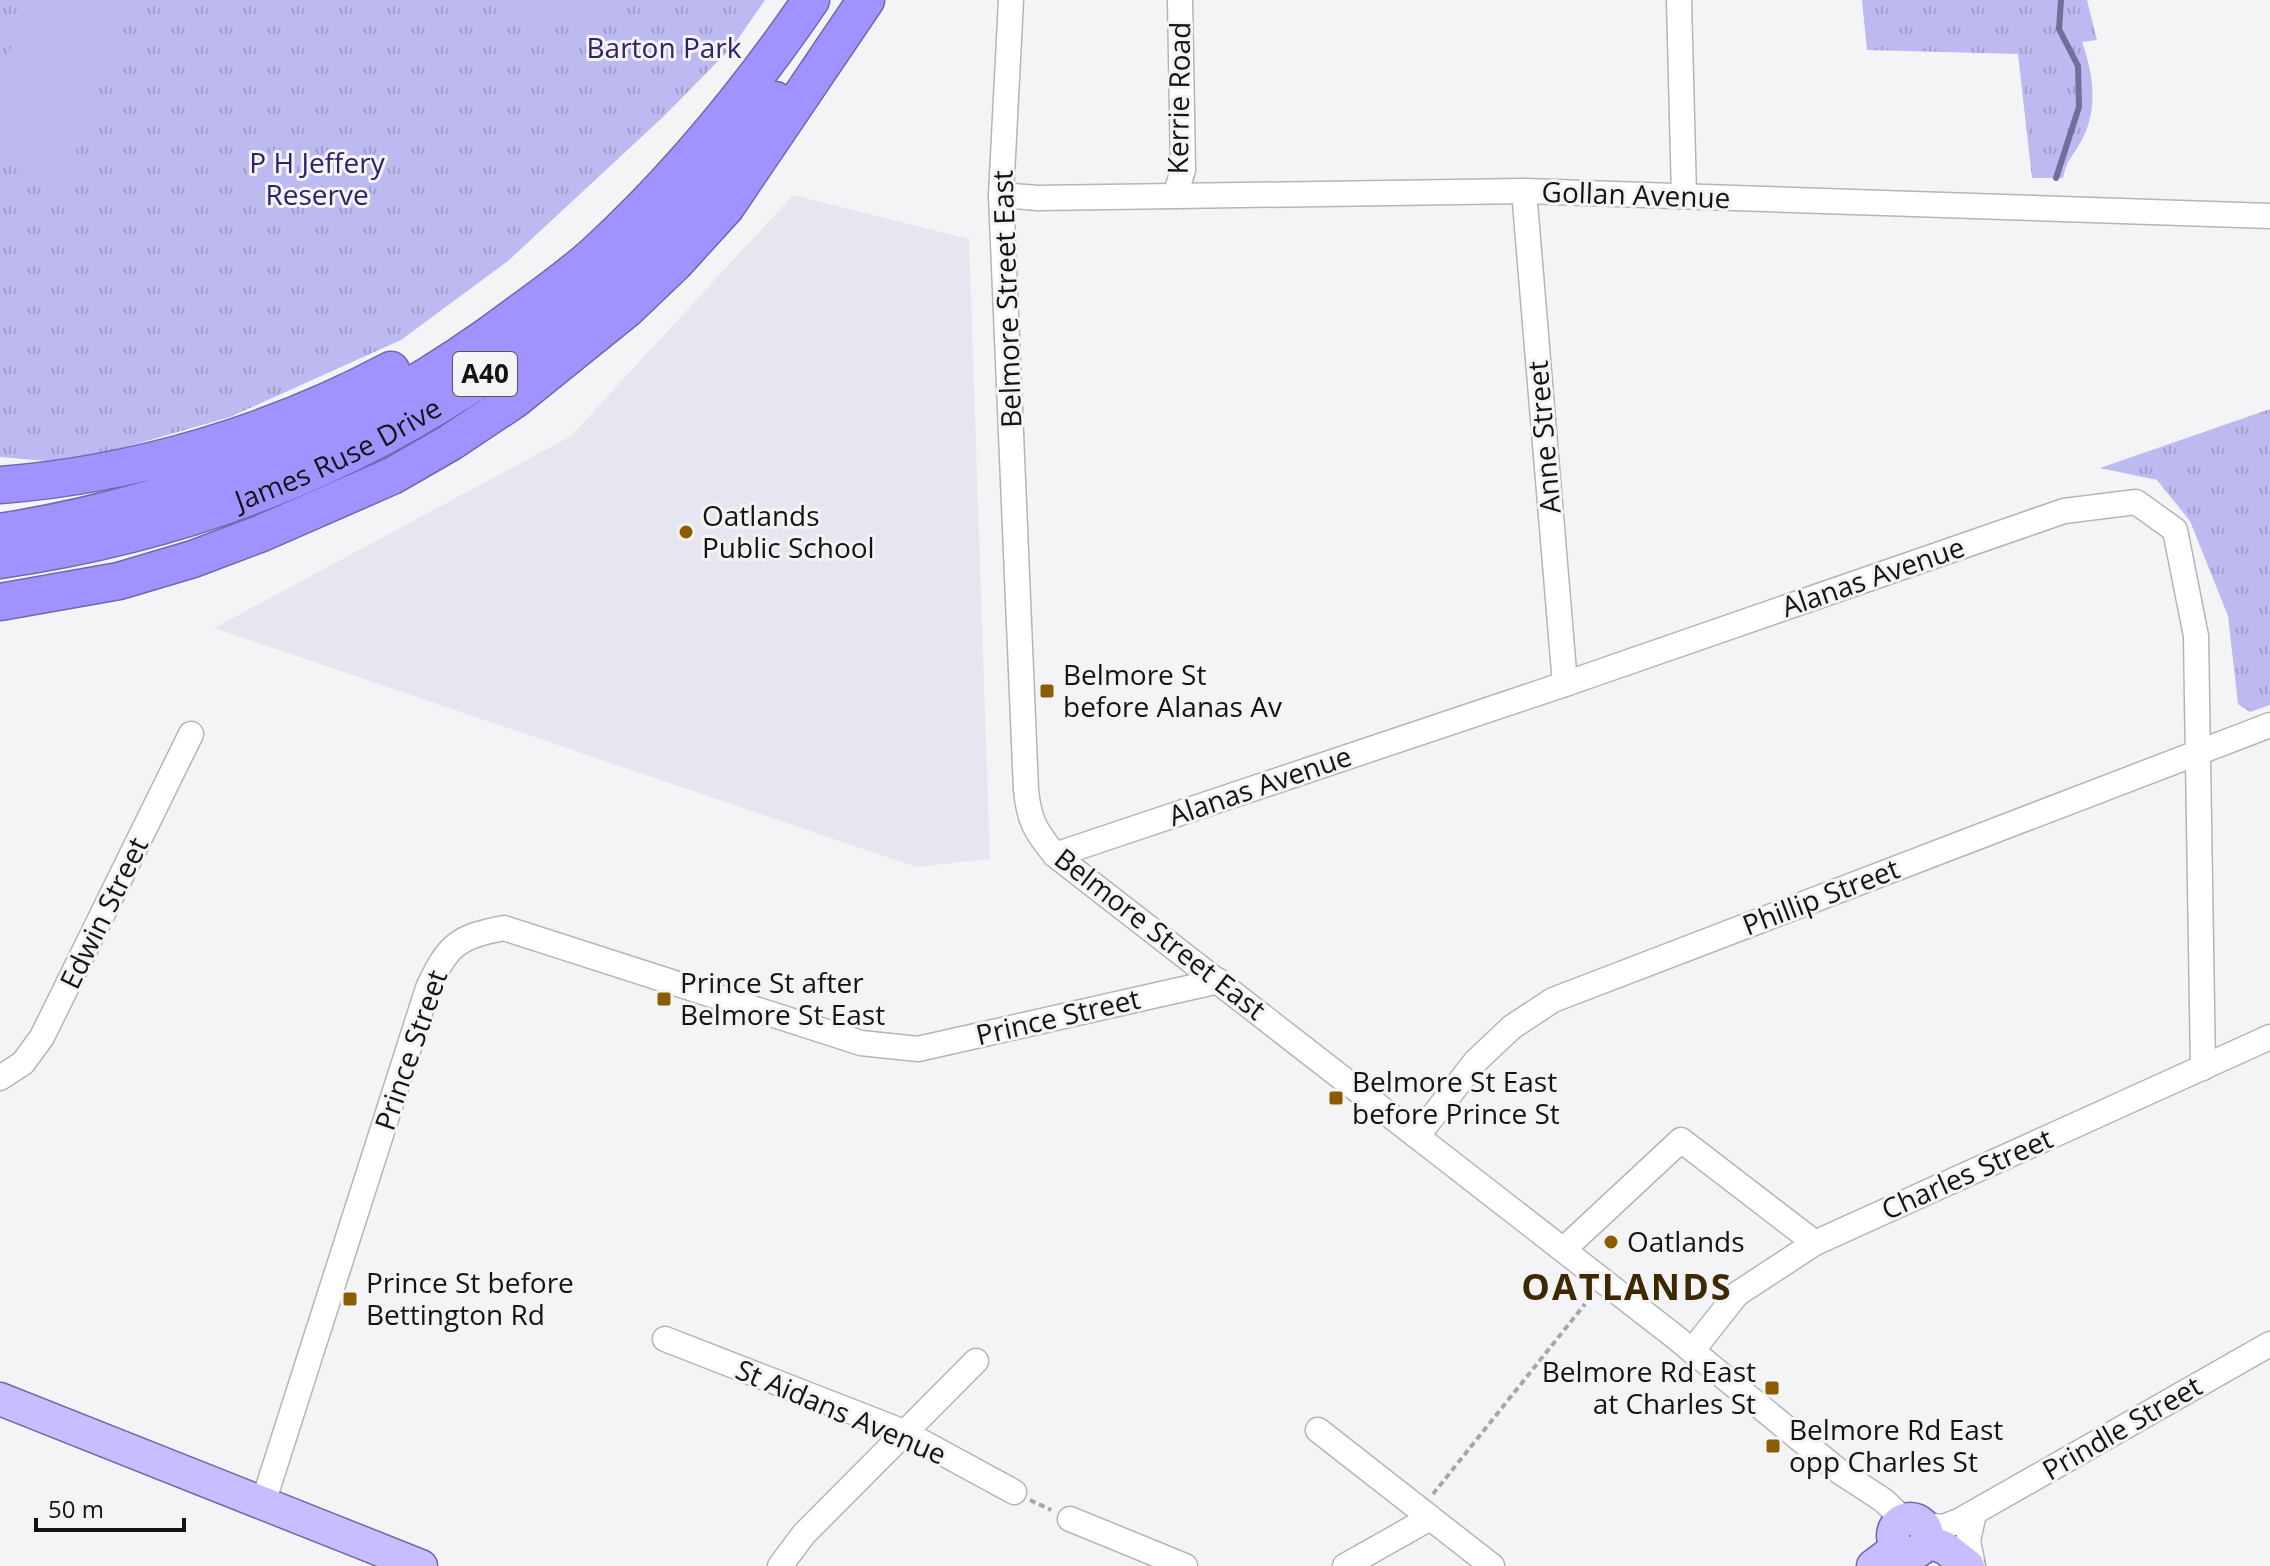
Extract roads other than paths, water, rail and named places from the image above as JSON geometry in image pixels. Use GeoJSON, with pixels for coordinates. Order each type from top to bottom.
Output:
{"type":"FeatureCollection","features":[{"type":"Feature","properties":{"kind":"highway","name":"James Ruse Drive"},"geometry":{"type":"LineString","coordinates":[[0,532],[91,516],[228,475],[367,412],[477,345],[594,255],[693,154],[754,81],[811,0]]}},
{"type":"Feature","properties":{"kind":"highway","name":"James Ruse Drive"},"geometry":{"type":"LineString","coordinates":[[0,560],[116,538],[258,494],[382,437],[442,403],[558,322],[619,271],[666,226],[762,117],[845,0]]}},
{"type":"Feature","properties":{"kind":"highway"},"geometry":{"type":"LineString","coordinates":[[0,602],[119,581],[193,559],[262,533],[392,476],[514,400],[628,308],[726,207],[866,0]]}},
{"type":"Feature","properties":{"kind":"highway"},"geometry":{"type":"LineString","coordinates":[[0,485],[93,472],[214,442],[354,390],[414,358],[469,326],[582,241],[754,81]]}},
{"type":"Feature","properties":{"kind":"main road"},"geometry":{"type":"LineString","coordinates":[[0,1399],[421,1566]]}},
{"type":"Feature","properties":{"kind":"main road"},"geometry":{"type":"LineString","coordinates":[[1905,1540],[1945,1548],[1971,1566]]}},
{"type":"Feature","properties":{"kind":"street","name":"Belmore Street East"},"geometry":{"type":"LineString","coordinates":[[1011,0],[1001,195],[1026,790],[1028,814],[1037,834],[1055,855],[1564,1249],[1840,1472],[1883,1500],[1905,1540]]}},
{"type":"Feature","properties":{"kind":"street","name":"Kerrie Road"},"geometry":{"type":"LineString","coordinates":[[1175,196],[1183,170],[1180,0]]}},
{"type":"Feature","properties":{"kind":"street"},"geometry":{"type":"LineString","coordinates":[[1679,0],[1684,196]]}},
{"type":"Feature","properties":{"kind":"street","name":"Gollan Avenue"},"geometry":{"type":"LineString","coordinates":[[1001,195],[1038,198],[1524,191],[2270,216]]}},
{"type":"Feature","properties":{"kind":"street","name":"Anne Street"},"geometry":{"type":"LineString","coordinates":[[1524,191],[1565,684]]}},
{"type":"Feature","properties":{"kind":"street","name":"Alanas Avenue"},"geometry":{"type":"LineString","coordinates":[[1055,855],[1565,684],[2064,511],[2136,502],[2175,530],[2196,636],[2203,1068]]}},
{"type":"Feature","properties":{"kind":"street","name":"Phillip Street"},"geometry":{"type":"LineString","coordinates":[[1418,1135],[1476,1061],[1512,1027],[1553,1000],[2270,725]]}},
{"type":"Feature","properties":{"kind":"street","name":"Edwin Street"},"geometry":{"type":"LineString","coordinates":[[0,1078],[23,1063],[42,1037],[191,734]]}},
{"type":"Feature","properties":{"kind":"street","name":"Prince Street"},"geometry":{"type":"LineString","coordinates":[[263,1503],[428,988],[442,958],[459,943],[479,933],[504,928],[861,1043],[918,1049],[1219,981]]}},
{"type":"Feature","properties":{"kind":"street","name":"Charles Street"},"geometry":{"type":"LineString","coordinates":[[1692,1351],[1737,1294],[1815,1243],[2270,1037]]}},
{"type":"Feature","properties":{"kind":"street"},"geometry":{"type":"LineString","coordinates":[[1564,1249],[1681,1140],[1815,1243]]}},
{"type":"Feature","properties":{"kind":"street","name":"St Aidans Avenue"},"geometry":{"type":"LineString","coordinates":[[665,1339],[904,1432],[1014,1492]]}},
{"type":"Feature","properties":{"kind":"street","name":"Prindle Street"},"geometry":{"type":"LineString","coordinates":[[1905,1540],[1974,1513],[2270,1344]]}},
{"type":"Feature","properties":{"kind":"street"},"geometry":{"type":"LineString","coordinates":[[780,1566],[804,1534],[976,1361]]}},
{"type":"Feature","properties":{"kind":"street"},"geometry":{"type":"LineString","coordinates":[[1318,1430],[1432,1506],[1492,1566]]}},
{"type":"Feature","properties":{"kind":"street"},"geometry":{"type":"LineString","coordinates":[[1345,1566],[1432,1506]]}},
{"type":"Feature","properties":{"kind":"street"},"geometry":{"type":"LineString","coordinates":[[1971,1566],[1968,1541],[1974,1513]]}},
{"type":"Feature","properties":{"kind":"street"},"geometry":{"type":"LineString","coordinates":[[1070,1519],[1185,1566]]}},
{"type":"Feature","properties":{"kind":"waterway"},"geometry":{"type":"LineString","coordinates":[[2056,178],[2079,107],[2078,66],[2059,29],[2061,0]]}},
{"type":"Feature","properties":{"kind":"place","name":"Oatlands Public School"},"geometry":{"type":"Point","coordinates":[686,532]}},
{"type":"Feature","properties":{"kind":"place","name":"Belmore St before Alanas Av"},"geometry":{"type":"Point","coordinates":[1047,691]}},
{"type":"Feature","properties":{"kind":"place","name":"Prince St after Belmore St East"},"geometry":{"type":"Point","coordinates":[664,999]}},
{"type":"Feature","properties":{"kind":"place","name":"Belmore St East before Prince St"},"geometry":{"type":"Point","coordinates":[1336,1098]}},
{"type":"Feature","properties":{"kind":"place","name":"Oatlands"},"geometry":{"type":"Point","coordinates":[1611,1242]}},
{"type":"Feature","properties":{"kind":"place","name":"Prince St before Bettington Rd"},"geometry":{"type":"Point","coordinates":[350,1299]}},
{"type":"Feature","properties":{"kind":"place","name":"Belmore Rd East at Charles St"},"geometry":{"type":"Point","coordinates":[1772,1388]}},
{"type":"Feature","properties":{"kind":"place","name":"Belmore Rd East opp Charles St"},"geometry":{"type":"Point","coordinates":[1773,1446]}},
{"type":"Feature","properties":{"kind":"district","name":"OATLANDS"},"geometry":{"type":"Point","coordinates":[1627,1287]}},
{"type":"Feature","properties":{"kind":"park label","name":"Barton Park"},"geometry":{"type":"Point","coordinates":[664,48]}},
{"type":"Feature","properties":{"kind":"park label","name":"P H Jeffery Reserve"},"geometry":{"type":"Point","coordinates":[317,179]}}]}
